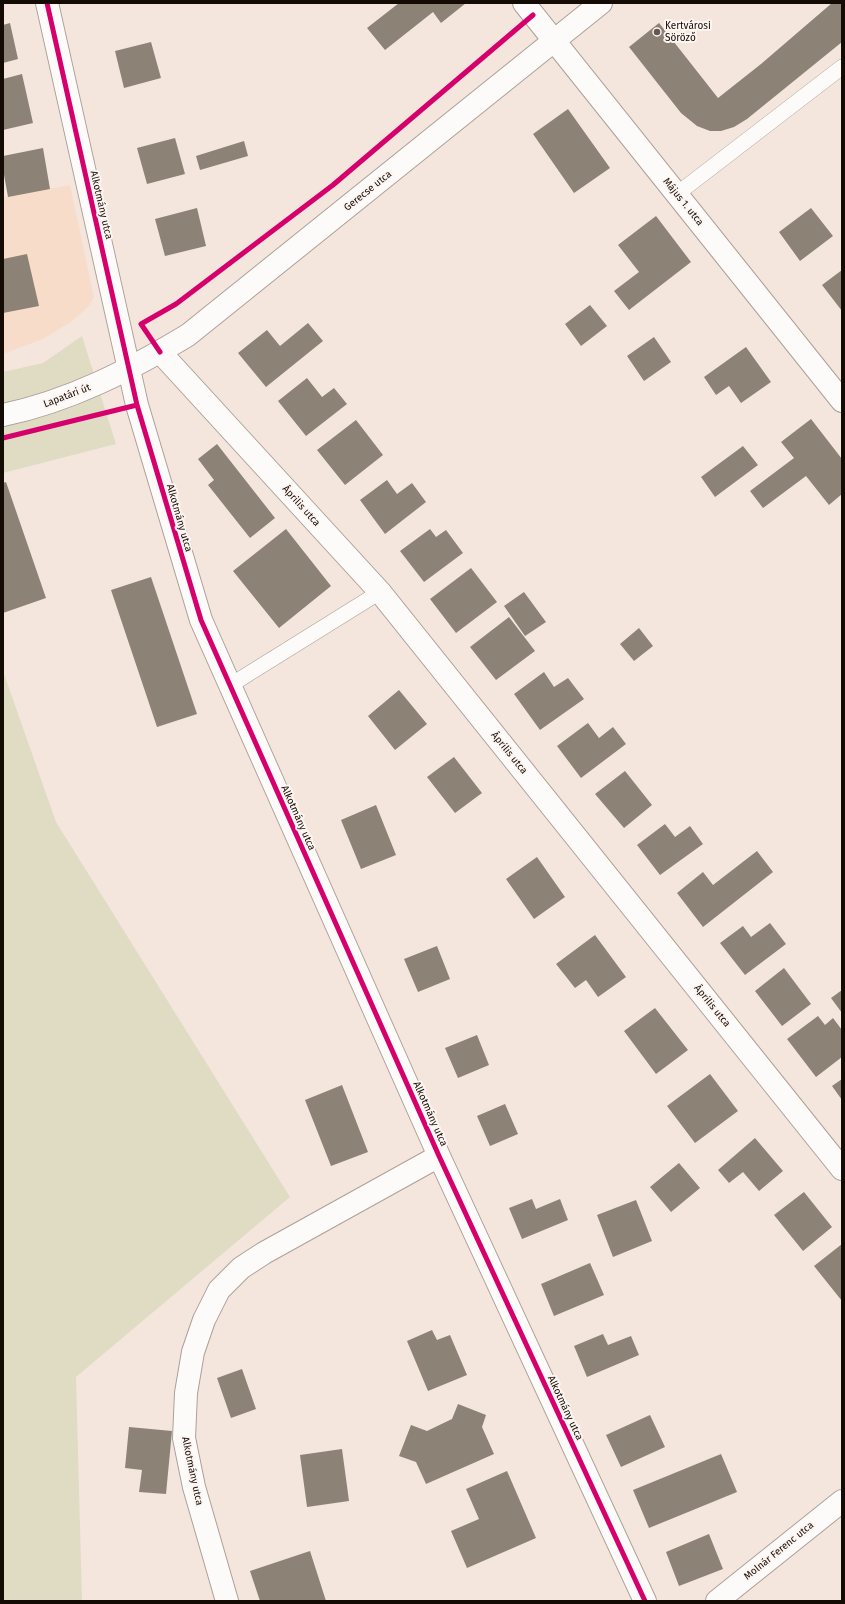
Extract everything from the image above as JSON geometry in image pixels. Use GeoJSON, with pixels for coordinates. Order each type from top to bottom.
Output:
{"type":"FeatureCollection","features":[{"type":"Feature","properties":{"kind":"street","name":"Alkotmány utca"},"geometry":{"type":"LineString","coordinates":[[47,3],[128,370],[141,420],[198,613],[229,686],[439,1156],[645,1601]]}},
{"type":"Feature","properties":{"kind":"street","name":"Május 1. utca"},"geometry":{"type":"LineString","coordinates":[[524,3],[842,401]]}},
{"type":"Feature","properties":{"kind":"street","name":"Gerecse utca"},"geometry":{"type":"LineString","coordinates":[[128,370],[188,335],[601,3]]}},
{"type":"Feature","properties":{"kind":"street","name":"Április utca"},"geometry":{"type":"LineString","coordinates":[[160,352],[380,592],[842,1169]]}},
{"type":"Feature","properties":{"kind":"street","name":"Lapatári út"},"geometry":{"type":"LineString","coordinates":[[3,416],[52,403],[128,370]]}},
{"type":"Feature","properties":{"kind":"street","name":"Alkotmány utca"},"geometry":{"type":"LineString","coordinates":[[227,1601],[194,1487],[184,1438],[186,1394],[193,1352],[204,1320],[220,1290],[241,1268],[264,1253],[439,1156]]}},
{"type":"Feature","properties":{"kind":"street","name":"Molnár Ferenc utca"},"geometry":{"type":"LineString","coordinates":[[717,1601],[842,1501]]}},
{"type":"Feature","properties":{"kind":"lane"},"geometry":{"type":"LineString","coordinates":[[677,194],[842,67]]}},
{"type":"Feature","properties":{"kind":"lane"},"geometry":{"type":"LineString","coordinates":[[229,686],[380,592]]}},
{"type":"Feature","properties":{"kind":"shaded area"},"geometry":{"type":"Polygon","coordinates":[[[70,185],[94,297],[89,306],[71,322],[43,339],[3,354],[3,197],[70,185]]]}},
{"type":"Feature","properties":{"kind":"shaded area"},"geometry":{"type":"Polygon","coordinates":[[[82,336],[116,444],[3,473],[3,372],[43,363],[82,336]]]}},
{"type":"Feature","properties":{"kind":"shaded area"},"geometry":{"type":"Polygon","coordinates":[[[3,671],[56,822],[290,1197],[76,1377],[82,1601],[3,1601],[3,671]]]}},
{"type":"Feature","properties":{"kind":"building"},"geometry":{"type":"Polygon","coordinates":[[[399,3],[466,3],[441,23],[433,12],[385,50],[367,28],[399,3]]]}},
{"type":"Feature","properties":{"kind":"building"},"geometry":{"type":"Polygon","coordinates":[[[832,3],[842,3],[842,42],[747,119],[734,127],[721,131],[710,131],[697,126],[681,113],[629,47],[659,23],[718,98],[761,64],[832,3]]]}},
{"type":"Feature","properties":{"kind":"building"},"geometry":{"type":"Polygon","coordinates":[[[10,23],[18,59],[3,63],[3,25],[10,23]]]}},
{"type":"Feature","properties":{"kind":"building"},"geometry":{"type":"Polygon","coordinates":[[[151,42],[161,78],[124,88],[115,51],[151,42]]]}},
{"type":"Feature","properties":{"kind":"building"},"geometry":{"type":"Polygon","coordinates":[[[22,74],[33,123],[3,130],[3,79],[22,74]]]}},
{"type":"Feature","properties":{"kind":"building"},"geometry":{"type":"Polygon","coordinates":[[[568,109],[610,168],[574,193],[533,134],[568,109]]]}},
{"type":"Feature","properties":{"kind":"building"},"geometry":{"type":"Polygon","coordinates":[[[175,138],[185,174],[147,184],[137,148],[175,138]]]}},
{"type":"Feature","properties":{"kind":"building"},"geometry":{"type":"Polygon","coordinates":[[[244,141],[248,156],[200,170],[196,156],[244,141]]]}},
{"type":"Feature","properties":{"kind":"building"},"geometry":{"type":"Polygon","coordinates":[[[43,148],[50,189],[8,197],[3,169],[3,156],[43,148]]]}},
{"type":"Feature","properties":{"kind":"building"},"geometry":{"type":"Polygon","coordinates":[[[197,208],[206,246],[165,256],[155,219],[197,208]]]}},
{"type":"Feature","properties":{"kind":"building"},"geometry":{"type":"Polygon","coordinates":[[[811,208],[833,236],[800,261],[779,232],[811,208]]]}},
{"type":"Feature","properties":{"kind":"building"},"geometry":{"type":"Polygon","coordinates":[[[656,216],[691,262],[629,310],[614,291],[639,272],[618,245],[656,216]]]}},
{"type":"Feature","properties":{"kind":"building"},"geometry":{"type":"Polygon","coordinates":[[[27,254],[39,306],[3,313],[3,259],[27,254]]]}},
{"type":"Feature","properties":{"kind":"building"},"geometry":{"type":"Polygon","coordinates":[[[842,270],[842,311],[822,285],[842,270]]]}},
{"type":"Feature","properties":{"kind":"building"},"geometry":{"type":"Polygon","coordinates":[[[590,305],[607,326],[581,346],[565,324],[590,305]]]}},
{"type":"Feature","properties":{"kind":"building"},"geometry":{"type":"Polygon","coordinates":[[[308,323],[323,341],[266,387],[238,353],[267,330],[280,346],[308,323]]]}},
{"type":"Feature","properties":{"kind":"building"},"geometry":{"type":"Polygon","coordinates":[[[654,337],[671,362],[644,381],[627,356],[654,337]]]}},
{"type":"Feature","properties":{"kind":"building"},"geometry":{"type":"Polygon","coordinates":[[[746,347],[771,382],[741,403],[729,386],[716,395],[704,377],[746,347]]]}},
{"type":"Feature","properties":{"kind":"building"},"geometry":{"type":"Polygon","coordinates":[[[307,378],[322,397],[334,388],[347,404],[306,436],[278,401],[307,378]]]}},
{"type":"Feature","properties":{"kind":"building"},"geometry":{"type":"Polygon","coordinates":[[[811,419],[842,459],[842,494],[829,505],[806,476],[763,508],[750,491],[794,458],[781,442],[811,419]]]}},
{"type":"Feature","properties":{"kind":"building"},"geometry":{"type":"Polygon","coordinates":[[[356,420],[383,455],[345,485],[317,450],[356,420]]]}},
{"type":"Feature","properties":{"kind":"building"},"geometry":{"type":"Polygon","coordinates":[[[217,444],[275,518],[250,538],[208,485],[214,480],[198,459],[217,444]]]}},
{"type":"Feature","properties":{"kind":"building"},"geometry":{"type":"Polygon","coordinates":[[[743,446],[758,465],[715,497],[701,477],[743,446]]]}},
{"type":"Feature","properties":{"kind":"building"},"geometry":{"type":"Polygon","coordinates":[[[387,480],[397,494],[412,483],[426,502],[385,534],[360,500],[387,480]]]}},
{"type":"Feature","properties":{"kind":"building"},"geometry":{"type":"Polygon","coordinates":[[[6,482],[46,598],[3,613],[3,483],[6,482]]]}},
{"type":"Feature","properties":{"kind":"building"},"geometry":{"type":"Polygon","coordinates":[[[286,529],[331,586],[279,628],[233,571],[286,529]]]}},
{"type":"Feature","properties":{"kind":"building"},"geometry":{"type":"Polygon","coordinates":[[[430,529],[436,537],[446,530],[463,553],[424,582],[400,551],[430,529]]]}},
{"type":"Feature","properties":{"kind":"building"},"geometry":{"type":"Polygon","coordinates":[[[471,568],[497,602],[456,633],[430,599],[471,568]]]}},
{"type":"Feature","properties":{"kind":"building"},"geometry":{"type":"Polygon","coordinates":[[[151,577],[197,714],[157,727],[111,590],[151,577]]]}},
{"type":"Feature","properties":{"kind":"building"},"geometry":{"type":"Polygon","coordinates":[[[524,592],[546,622],[525,636],[504,606],[524,592]]]}},
{"type":"Feature","properties":{"kind":"building"},"geometry":{"type":"Polygon","coordinates":[[[509,617],[535,651],[496,680],[470,647],[509,617]]]}},
{"type":"Feature","properties":{"kind":"building"},"geometry":{"type":"Polygon","coordinates":[[[639,628],[653,646],[634,661],[620,644],[639,628]]]}},
{"type":"Feature","properties":{"kind":"building"},"geometry":{"type":"Polygon","coordinates":[[[544,672],[554,687],[568,678],[584,699],[540,730],[514,694],[544,672]]]}},
{"type":"Feature","properties":{"kind":"building"},"geometry":{"type":"Polygon","coordinates":[[[399,690],[427,724],[395,750],[368,716],[399,690]]]}},
{"type":"Feature","properties":{"kind":"building"},"geometry":{"type":"Polygon","coordinates":[[[588,723],[599,738],[613,727],[626,744],[581,778],[557,746],[588,723]]]}},
{"type":"Feature","properties":{"kind":"building"},"geometry":{"type":"Polygon","coordinates":[[[454,757],[482,793],[455,813],[427,777],[454,757]]]}},
{"type":"Feature","properties":{"kind":"building"},"geometry":{"type":"Polygon","coordinates":[[[625,771],[652,805],[624,828],[595,794],[625,771]]]}},
{"type":"Feature","properties":{"kind":"building"},"geometry":{"type":"Polygon","coordinates":[[[376,805],[396,855],[361,869],[341,820],[376,805]]]}},
{"type":"Feature","properties":{"kind":"building"},"geometry":{"type":"Polygon","coordinates":[[[665,824],[675,837],[690,826],[703,844],[660,875],[637,845],[665,824]]]}},
{"type":"Feature","properties":{"kind":"building"},"geometry":{"type":"Polygon","coordinates":[[[757,851],[773,872],[703,927],[677,893],[703,872],[713,885],[757,851]]]}},
{"type":"Feature","properties":{"kind":"building"},"geometry":{"type":"Polygon","coordinates":[[[537,857],[565,897],[534,919],[506,879],[537,857]]]}},
{"type":"Feature","properties":{"kind":"building"},"geometry":{"type":"Polygon","coordinates":[[[770,923],[786,944],[745,975],[720,943],[743,926],[751,937],[770,923]]]}},
{"type":"Feature","properties":{"kind":"building"},"geometry":{"type":"Polygon","coordinates":[[[595,935],[626,977],[598,997],[586,980],[575,988],[556,964],[595,935]]]}},
{"type":"Feature","properties":{"kind":"building"},"geometry":{"type":"Polygon","coordinates":[[[437,946],[450,979],[418,992],[404,959],[437,946]]]}},
{"type":"Feature","properties":{"kind":"building"},"geometry":{"type":"Polygon","coordinates":[[[784,968],[811,1004],[782,1026],[755,991],[784,968]]]}},
{"type":"Feature","properties":{"kind":"building"},"geometry":{"type":"Polygon","coordinates":[[[842,990],[842,1013],[831,998],[842,990]]]}},
{"type":"Feature","properties":{"kind":"building"},"geometry":{"type":"Polygon","coordinates":[[[655,1008],[688,1050],[656,1074],[624,1031],[655,1008]]]}},
{"type":"Feature","properties":{"kind":"building"},"geometry":{"type":"Polygon","coordinates":[[[818,1016],[825,1025],[833,1018],[842,1030],[842,1057],[816,1077],[787,1039],[818,1016]]]}},
{"type":"Feature","properties":{"kind":"building"},"geometry":{"type":"Polygon","coordinates":[[[477,1035],[489,1065],[458,1078],[445,1048],[477,1035]]]}},
{"type":"Feature","properties":{"kind":"building"},"geometry":{"type":"Polygon","coordinates":[[[710,1074],[738,1111],[695,1143],[667,1106],[710,1074]]]}},
{"type":"Feature","properties":{"kind":"building"},"geometry":{"type":"Polygon","coordinates":[[[842,1079],[842,1100],[832,1086],[842,1079]]]}},
{"type":"Feature","properties":{"kind":"building"},"geometry":{"type":"Polygon","coordinates":[[[342,1085],[368,1152],[331,1166],[305,1100],[342,1085]]]}},
{"type":"Feature","properties":{"kind":"building"},"geometry":{"type":"Polygon","coordinates":[[[505,1104],[518,1134],[490,1146],[477,1116],[505,1104]]]}},
{"type":"Feature","properties":{"kind":"building"},"geometry":{"type":"Polygon","coordinates":[[[755,1138],[783,1171],[759,1191],[743,1172],[729,1183],[718,1170],[755,1138]]]}},
{"type":"Feature","properties":{"kind":"building"},"geometry":{"type":"Polygon","coordinates":[[[679,1163],[700,1188],[671,1212],[650,1187],[679,1163]]]}},
{"type":"Feature","properties":{"kind":"building"},"geometry":{"type":"Polygon","coordinates":[[[804,1192],[832,1227],[803,1251],[774,1215],[804,1192]]]}},
{"type":"Feature","properties":{"kind":"building"},"geometry":{"type":"Polygon","coordinates":[[[532,1199],[536,1209],[560,1199],[568,1220],[522,1239],[509,1208],[532,1199]]]}},
{"type":"Feature","properties":{"kind":"building"},"geometry":{"type":"Polygon","coordinates":[[[636,1200],[652,1241],[613,1257],[597,1215],[636,1200]]]}},
{"type":"Feature","properties":{"kind":"building"},"geometry":{"type":"Polygon","coordinates":[[[842,1244],[842,1301],[814,1266],[842,1244]]]}},
{"type":"Feature","properties":{"kind":"building"},"geometry":{"type":"Polygon","coordinates":[[[590,1263],[604,1295],[554,1316],[541,1284],[590,1263]]]}},
{"type":"Feature","properties":{"kind":"building"},"geometry":{"type":"Polygon","coordinates":[[[432,1330],[437,1340],[450,1335],[467,1375],[428,1391],[407,1341],[432,1330]]]}},
{"type":"Feature","properties":{"kind":"building"},"geometry":{"type":"Polygon","coordinates":[[[603,1334],[608,1345],[631,1336],[639,1355],[587,1377],[574,1346],[603,1334]]]}},
{"type":"Feature","properties":{"kind":"building"},"geometry":{"type":"Polygon","coordinates":[[[242,1369],[256,1409],[231,1418],[217,1378],[242,1369]]]}},
{"type":"Feature","properties":{"kind":"building"},"geometry":{"type":"Polygon","coordinates":[[[458,1404],[486,1415],[482,1427],[494,1454],[426,1484],[416,1462],[399,1456],[411,1425],[427,1431],[452,1419],[458,1404]]]}},
{"type":"Feature","properties":{"kind":"building"},"geometry":{"type":"Polygon","coordinates":[[[650,1415],[665,1447],[621,1467],[606,1435],[650,1415]]]}},
{"type":"Feature","properties":{"kind":"building"},"geometry":{"type":"Polygon","coordinates":[[[129,1427],[172,1431],[166,1494],[139,1492],[142,1470],[125,1468],[129,1427]]]}},
{"type":"Feature","properties":{"kind":"building"},"geometry":{"type":"Polygon","coordinates":[[[342,1449],[349,1501],[307,1507],[300,1455],[342,1449]]]}},
{"type":"Feature","properties":{"kind":"building"},"geometry":{"type":"Polygon","coordinates":[[[721,1454],[737,1492],[649,1528],[633,1490],[721,1454]]]}},
{"type":"Feature","properties":{"kind":"building"},"geometry":{"type":"Polygon","coordinates":[[[507,1471],[536,1538],[467,1568],[451,1531],[479,1519],[466,1489],[507,1471]]]}},
{"type":"Feature","properties":{"kind":"building"},"geometry":{"type":"Polygon","coordinates":[[[709,1534],[723,1569],[679,1586],[666,1552],[709,1534]]]}},
{"type":"Feature","properties":{"kind":"building"},"geometry":{"type":"Polygon","coordinates":[[[310,1551],[326,1601],[260,1601],[250,1571],[310,1551]]]}},
{"type":"Feature","properties":{"kind":"cycle path"},"geometry":{"type":"LineString","coordinates":[[47,3],[137,405],[201,620],[439,1156],[645,1601]]}},
{"type":"Feature","properties":{"kind":"cycle path"},"geometry":{"type":"LineString","coordinates":[[160,352],[141,324],[176,304],[333,185],[533,15]]}},
{"type":"Feature","properties":{"kind":"cycle path"},"geometry":{"type":"LineString","coordinates":[[3,438],[137,405]]}},
{"type":"Feature","properties":{"kind":"place","name":"Kertvárosi Söröző"},"geometry":{"type":"Point","coordinates":[657,32]}}]}
